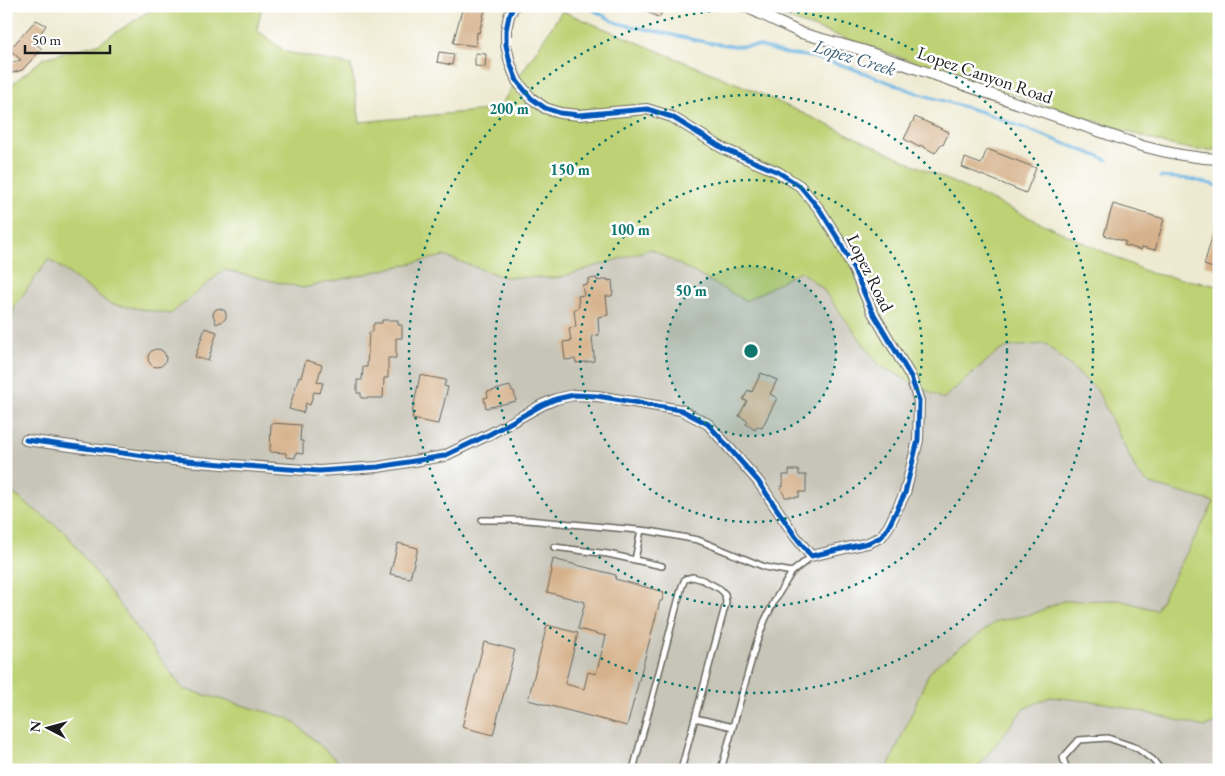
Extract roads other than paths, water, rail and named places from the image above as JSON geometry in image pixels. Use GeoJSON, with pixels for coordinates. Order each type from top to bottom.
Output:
{"type":"FeatureCollection","features":[{"type":"Feature","properties":{"kind":"street","name":"Lopez Road"},"geometry":{"type":"LineString","coordinates":[[514,6],[508,16],[506,45],[517,81],[531,98],[545,108],[560,113],[579,115],[647,109],[672,117],[724,149],[778,172],[800,186],[820,210],[840,242],[872,311],[911,377],[920,401],[918,440],[905,493],[889,526],[881,537],[868,543],[812,556]]}},
{"type":"Feature","properties":{"kind":"street","name":"Lopez Canyon Road"},"geometry":{"type":"LineString","coordinates":[[744,6],[800,33],[862,50],[1142,146],[1181,155],[1219,159]]}},
{"type":"Feature","properties":{"kind":"street"},"geometry":{"type":"LineString","coordinates":[[26,440],[174,460],[319,471],[368,468],[444,456],[556,399],[574,395],[597,396],[681,410],[708,424],[758,481],[795,536],[812,556]]}},
{"type":"Feature","properties":{"kind":"lane"},"geometry":{"type":"LineString","coordinates":[[482,520],[526,520],[641,530],[698,540],[765,566],[792,572]]}},
{"type":"Feature","properties":{"kind":"lane"},"geometry":{"type":"LineString","coordinates":[[635,560],[641,530]]}},
{"type":"Feature","properties":{"kind":"lane"},"geometry":{"type":"LineString","coordinates":[[554,547],[608,554],[662,566]]}},
{"type":"Feature","properties":{"kind":"lane"},"geometry":{"type":"LineString","coordinates":[[721,770],[756,644],[765,620],[792,572],[812,556]]}},
{"type":"Feature","properties":{"kind":"lane"},"geometry":{"type":"LineString","coordinates":[[633,770],[682,586],[685,579],[693,578],[703,580],[720,589],[724,594],[726,603],[682,770]]}},
{"type":"Feature","properties":{"kind":"lane"},"geometry":{"type":"LineString","coordinates":[[696,718],[733,727]]}},
{"type":"Feature","properties":{"kind":"lane"},"geometry":{"type":"LineString","coordinates":[[1067,770],[1063,758],[1079,740],[1108,738],[1137,748],[1154,760],[1161,770]]}},
{"type":"Feature","properties":{"kind":"waterway","name":"Lopez Creek"},"geometry":{"type":"LineString","coordinates":[[589,6],[617,23],[705,42],[733,46],[760,46],[786,54],[812,57],[848,67],[920,94],[982,112],[1108,160]]}},
{"type":"Feature","properties":{"kind":"waterway","name":"Lopez Creek"},"geometry":{"type":"LineString","coordinates":[[1160,177],[1191,179],[1219,186]]}}]}
